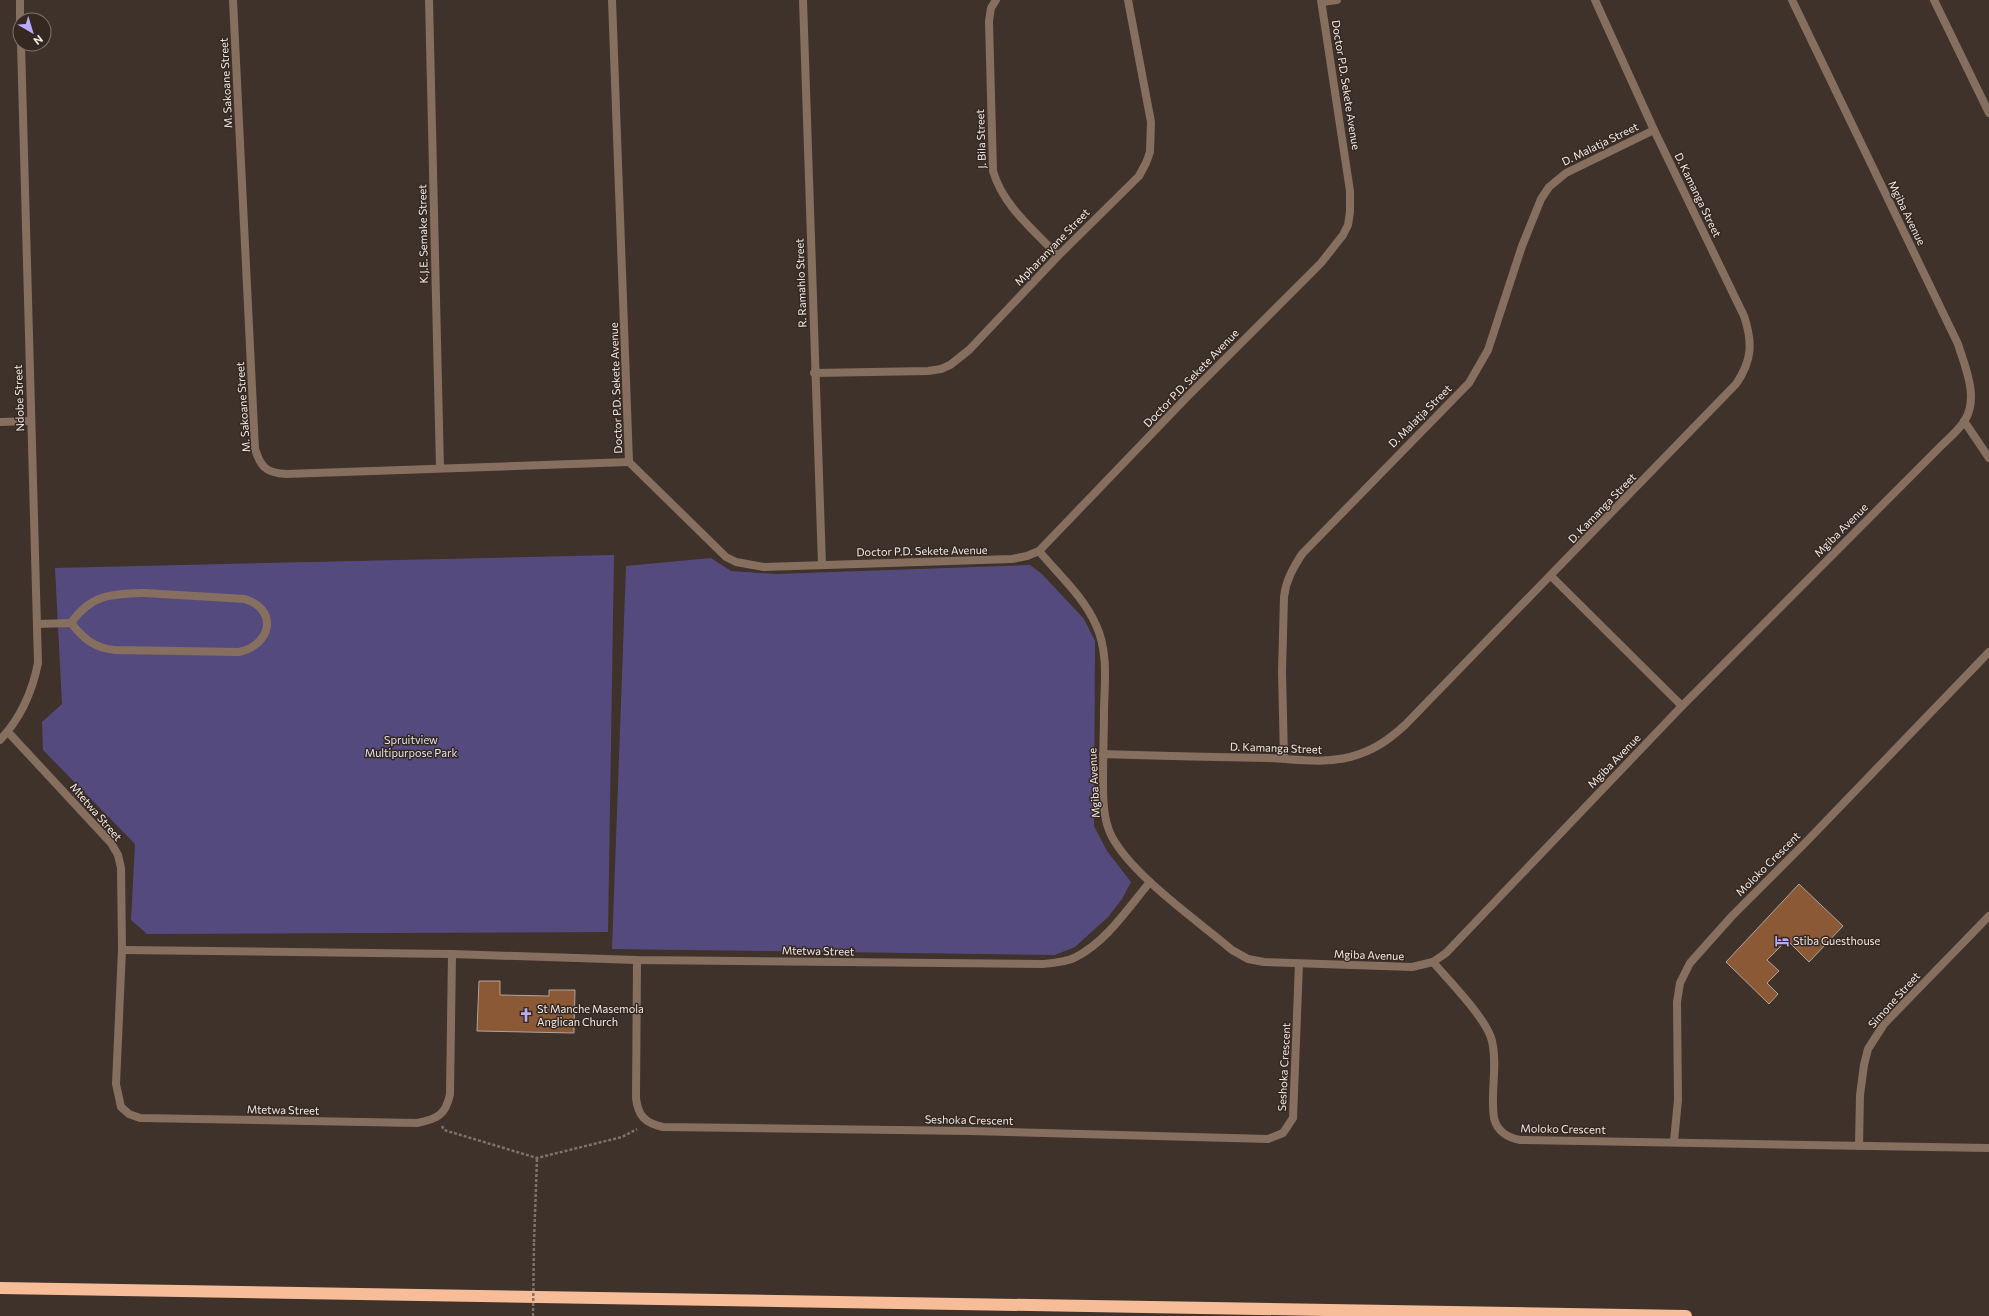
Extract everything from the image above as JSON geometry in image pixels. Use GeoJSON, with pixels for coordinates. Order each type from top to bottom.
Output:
{"type":"FeatureCollection","features":[{"type":"Feature","properties":{"kind":"highway"},"geometry":{"type":"LineString","coordinates":[[0,1288],[1686,1316]]}},
{"type":"Feature","properties":{"kind":"street"},"geometry":{"type":"LineString","coordinates":[[20,0],[20,12]]}},
{"type":"Feature","properties":{"kind":"street","name":"M. Sakoane Street"},"geometry":{"type":"LineString","coordinates":[[233,0],[256,449],[259,462],[274,474],[629,462]]}},
{"type":"Feature","properties":{"kind":"street","name":"K.J.E. Semake Street"},"geometry":{"type":"LineString","coordinates":[[429,0],[440,468]]}},
{"type":"Feature","properties":{"kind":"street","name":"Doctor P.D. Sekete Avenue"},"geometry":{"type":"LineString","coordinates":[[612,0],[629,462],[726,557],[749,565],[764,567],[1012,559],[1027,556],[1038,551],[1187,396],[1321,263],[1336,245],[1348,225],[1350,191],[1322,1]]}},
{"type":"Feature","properties":{"kind":"street","name":"R. Ramahlo Street"},"geometry":{"type":"LineString","coordinates":[[803,0],[814,373],[822,565]]}},
{"type":"Feature","properties":{"kind":"street","name":"J. Bila Street"},"geometry":{"type":"LineString","coordinates":[[996,0],[991,8],[989,22],[993,172],[996,184],[1003,196],[1058,256]]}},
{"type":"Feature","properties":{"kind":"street","name":"Mpharanyane Street"},"geometry":{"type":"LineString","coordinates":[[814,373],[928,371],[941,369],[950,365],[969,350],[1058,256],[1139,176],[1150,152],[1150,122],[1128,0]]}},
{"type":"Feature","properties":{"kind":"street"},"geometry":{"type":"LineString","coordinates":[[1322,1],[1337,0]]}},
{"type":"Feature","properties":{"kind":"street","name":"D. Kamanga Street"},"geometry":{"type":"LineString","coordinates":[[1103,754],[1317,761],[1335,760],[1364,753],[1392,738],[1726,396],[1745,371],[1750,357],[1749,331],[1744,316],[1654,130],[1595,0]]}},
{"type":"Feature","properties":{"kind":"street","name":"Mgiba Avenue"},"geometry":{"type":"LineString","coordinates":[[1038,551],[1087,608],[1096,625],[1103,644],[1105,673],[1103,754],[1106,821],[1112,836],[1122,851],[1150,882],[1232,950],[1248,959],[1264,962],[1394,968],[1412,967],[1433,962],[1446,953],[1682,706],[1964,421],[1969,409],[1971,398],[1968,378],[1958,344],[1792,0]]}},
{"type":"Feature","properties":{"kind":"street"},"geometry":{"type":"LineString","coordinates":[[1934,0],[1989,113]]}},
{"type":"Feature","properties":{"kind":"street","name":"Ndobe Street"},"geometry":{"type":"LineString","coordinates":[[0,740],[8,732],[28,700],[34,683],[38,663],[30,421],[21,52]]}},
{"type":"Feature","properties":{"kind":"street","name":"D. Malatja Street"},"geometry":{"type":"LineString","coordinates":[[1284,759],[1282,672],[1284,597],[1285,585],[1291,571],[1302,554],[1469,383],[1476,373],[1488,350],[1522,246],[1541,199],[1549,187],[1556,180],[1575,168],[1654,130]]}},
{"type":"Feature","properties":{"kind":"street"},"geometry":{"type":"LineString","coordinates":[[0,422],[30,421]]}},
{"type":"Feature","properties":{"kind":"street"},"geometry":{"type":"LineString","coordinates":[[1964,421],[1989,458]]}},
{"type":"Feature","properties":{"kind":"street"},"geometry":{"type":"LineString","coordinates":[[1551,576],[1682,706]]}},
{"type":"Feature","properties":{"kind":"street"},"geometry":{"type":"LineString","coordinates":[[37,624],[71,623],[87,640],[102,649],[240,652],[256,645],[265,634],[267,621],[265,612],[259,605],[245,599],[115,594],[100,598],[85,606],[71,623]]}},
{"type":"Feature","properties":{"kind":"street","name":"Moloko Crescent"},"geometry":{"type":"LineString","coordinates":[[1674,1142],[1678,1100],[1677,1002],[1680,983],[1690,963],[1732,916],[1807,841],[1989,652]]}},
{"type":"Feature","properties":{"kind":"street","name":"Mtetwa Street"},"geometry":{"type":"LineString","coordinates":[[8,732],[111,843],[118,855],[120,868],[122,950],[116,1084],[121,1106],[129,1114],[140,1118],[417,1123],[437,1117]]}},
{"type":"Feature","properties":{"kind":"street","name":"Mtetwa Street"},"geometry":{"type":"LineString","coordinates":[[122,950],[452,954],[637,960],[1043,964],[1075,958],[1102,939],[1150,882]]}},
{"type":"Feature","properties":{"kind":"street","name":"Simone Street"},"geometry":{"type":"LineString","coordinates":[[1859,1146],[1860,1095],[1868,1049],[1884,1024],[1989,916]]}},
{"type":"Feature","properties":{"kind":"street"},"geometry":{"type":"LineString","coordinates":[[437,1117],[447,1108],[450,1094],[452,954]]}},
{"type":"Feature","properties":{"kind":"street"},"geometry":{"type":"LineString","coordinates":[[637,960],[636,1098],[638,1109],[642,1118]]}},
{"type":"Feature","properties":{"kind":"street","name":"Moloko Crescent"},"geometry":{"type":"LineString","coordinates":[[1433,962],[1478,1015],[1490,1035],[1494,1055],[1494,1118],[1497,1126],[1505,1135],[1520,1140],[1989,1148]]}},
{"type":"Feature","properties":{"kind":"street","name":"Seshoka Crescent"},"geometry":{"type":"LineString","coordinates":[[642,1118],[652,1124],[663,1127],[970,1131],[1273,1138],[1283,1133],[1293,1118],[1299,964]]}},
{"type":"Feature","properties":{"kind":"path"},"geometry":{"type":"LineString","coordinates":[[437,1117],[444,1130],[537,1158],[622,1137],[638,1128],[642,1118]]}},
{"type":"Feature","properties":{"kind":"path"},"geometry":{"type":"LineString","coordinates":[[534,1316],[534,1242],[537,1158]]}},
{"type":"Feature","properties":{"kind":"green space","name":"Spruitview Multipurpose Park"},"geometry":{"type":"Polygon","coordinates":[[[614,555],[608,932],[147,934],[131,920],[135,844],[43,750],[42,722],[62,704],[55,568],[614,555]]]}},
{"type":"Feature","properties":{"kind":"green space"},"geometry":{"type":"Polygon","coordinates":[[[711,558],[731,571],[776,574],[1030,565],[1042,574],[1084,619],[1095,641],[1094,826],[1107,851],[1131,882],[1122,899],[1108,917],[1075,947],[1055,955],[612,949],[626,566],[711,558]]]}},
{"type":"Feature","properties":{"kind":"building"},"geometry":{"type":"Polygon","coordinates":[[[1799,884],[1843,926],[1809,962],[1787,940],[1767,960],[1779,971],[1767,983],[1778,994],[1769,1004],[1726,962],[1799,884]]]}},
{"type":"Feature","properties":{"kind":"building","name":"St Manche Masemola Anglican Church"},"geometry":{"type":"Polygon","coordinates":[[[479,981],[500,981],[500,995],[549,996],[549,990],[575,990],[574,1033],[477,1031],[479,981]]]}},
{"type":"Feature","properties":{"kind":"place","name":"Stiba Guesthouse"},"geometry":{"type":"Point","coordinates":[1782,941]}},
{"type":"Feature","properties":{"kind":"place","name":"St Manche Masemola Anglican Church"},"geometry":{"type":"Point","coordinates":[526,1015]}}]}
